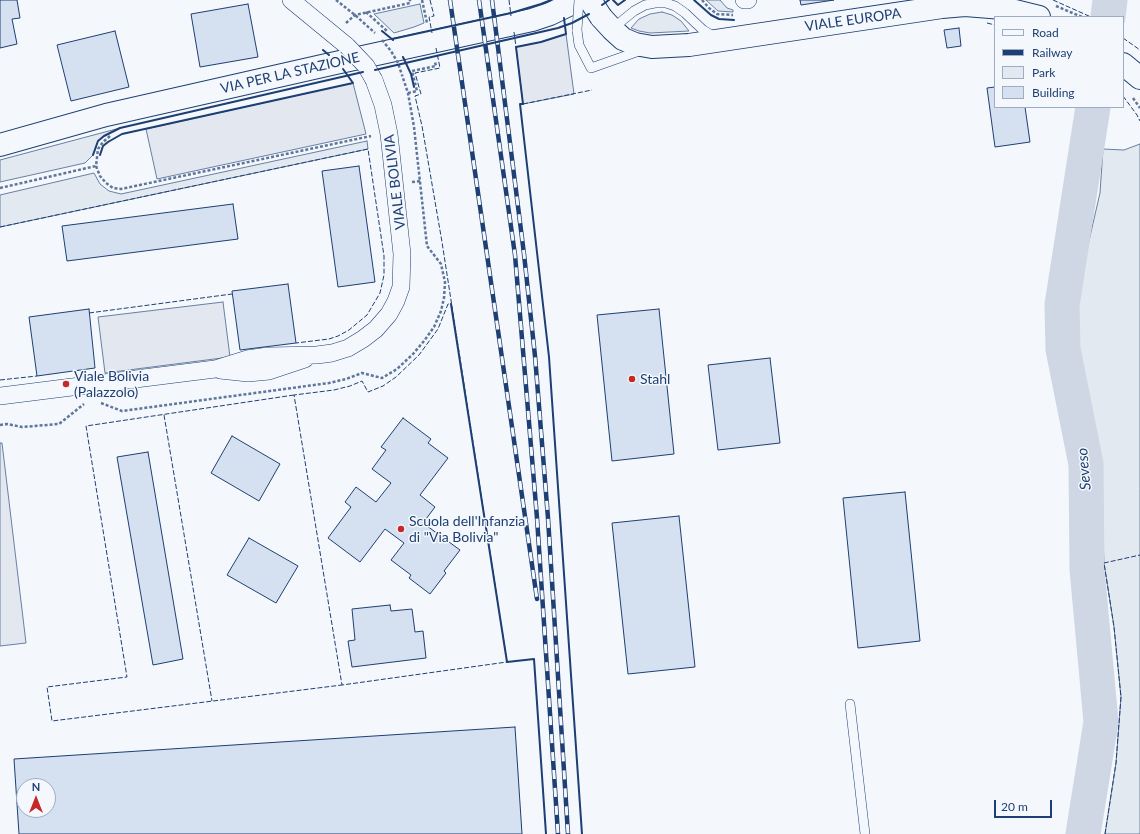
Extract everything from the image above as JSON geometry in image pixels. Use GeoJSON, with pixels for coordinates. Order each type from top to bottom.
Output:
{"type":"FeatureCollection","features":[{"type":"Feature","properties":{"kind":"street","name":"VIALE BOLIVIA"},"geometry":{"type":"LineString","coordinates":[[0,396],[215,369],[246,359],[332,353],[348,348],[363,340],[376,329],[389,314],[401,287],[402,254],[389,134],[383,105],[374,80],[366,66],[334,34],[291,0]]}},
{"type":"Feature","properties":{"kind":"street","name":"VIA PER LA STAZIONE"},"geometry":{"type":"LineString","coordinates":[[0,145],[106,116],[331,64],[532,20],[550,14],[579,0]]}},
{"type":"Feature","properties":{"kind":"street","name":"VIALE EUROPA"},"geometry":{"type":"LineString","coordinates":[[601,16],[623,39],[635,44],[652,47],[689,45],[942,7],[965,5],[1039,11]]}},
{"type":"Feature","properties":{"kind":"street"},"geometry":{"type":"LineString","coordinates":[[1124,66],[1136,87]]}},
{"type":"Feature","properties":{"kind":"lane"},"geometry":{"type":"LineString","coordinates":[[579,0],[577,30],[579,45],[590,68],[652,47]]}},
{"type":"Feature","properties":{"kind":"lane"},"geometry":{"type":"LineString","coordinates":[[601,16],[634,11],[645,5],[655,3],[666,3],[675,6],[703,30],[720,40]]}},
{"type":"Feature","properties":{"kind":"lane"},"geometry":{"type":"LineString","coordinates":[[850,704],[865,834]]}},
{"type":"Feature","properties":{"kind":"path"},"geometry":{"type":"LineString","coordinates":[[96,403],[101,403],[122,411],[330,383],[362,373],[382,378],[397,369],[413,354],[428,336],[441,311],[444,298],[444,282],[441,264],[427,246],[415,135],[408,93],[398,63],[391,51],[382,40],[336,0]]}},
{"type":"Feature","properties":{"kind":"path"},"geometry":{"type":"LineString","coordinates":[[334,34],[354,15],[410,3],[410,0]]}},
{"type":"Feature","properties":{"kind":"path"},"geometry":{"type":"LineString","coordinates":[[422,0],[428,26]]}},
{"type":"Feature","properties":{"kind":"path"},"geometry":{"type":"LineString","coordinates":[[702,0],[717,14],[734,15]]}},
{"type":"Feature","properties":{"kind":"path"},"geometry":{"type":"LineString","coordinates":[[1039,11],[1075,16]]}},
{"type":"Feature","properties":{"kind":"path"},"geometry":{"type":"LineString","coordinates":[[366,12],[384,28]]}},
{"type":"Feature","properties":{"kind":"path"},"geometry":{"type":"LineString","coordinates":[[408,93],[417,91],[412,71],[436,66]]}},
{"type":"Feature","properties":{"kind":"path"},"geometry":{"type":"LineString","coordinates":[[1136,87],[1140,108]]}},
{"type":"Feature","properties":{"kind":"path"},"geometry":{"type":"LineString","coordinates":[[0,188],[96,166],[100,176],[106,183],[113,188],[121,189],[371,136]]}},
{"type":"Feature","properties":{"kind":"path"},"geometry":{"type":"LineString","coordinates":[[0,421],[0,425],[7,424],[22,427],[59,424],[85,404],[90,404]]}},
{"type":"Feature","properties":{"kind":"green space"},"geometry":{"type":"Polygon","coordinates":[[[706,0],[720,0],[727,8],[733,10],[733,12],[718,11],[706,0]]]}},
{"type":"Feature","properties":{"kind":"green space"},"geometry":{"type":"Polygon","coordinates":[[[420,4],[424,23],[394,33],[374,14],[420,4]]]}},
{"type":"Feature","properties":{"kind":"green space"},"geometry":{"type":"Polygon","coordinates":[[[662,12],[672,15],[681,21],[689,31],[650,33],[631,28],[639,19],[650,14],[662,12]]]}},
{"type":"Feature","properties":{"kind":"green space"},"geometry":{"type":"Polygon","coordinates":[[[120,128],[104,136],[98,141],[93,155],[85,163],[0,182],[0,160],[120,128]]]}},
{"type":"Feature","properties":{"kind":"green space"},"geometry":{"type":"Polygon","coordinates":[[[367,141],[368,149],[0,227],[0,195],[94,173],[100,184],[109,191],[121,194],[367,141]]]}},
{"type":"Feature","properties":{"kind":"green space"},"geometry":{"type":"Polygon","coordinates":[[[1140,144],[1140,834],[1105,834],[1116,763],[1121,697],[1114,627],[1104,563],[1101,492],[1094,432],[1077,355],[1075,316],[1079,284],[1100,193],[1103,149],[1124,150],[1140,144]]]}},
{"type":"Feature","properties":{"kind":"shaded area"},"geometry":{"type":"Polygon","coordinates":[[[566,34],[574,94],[523,104],[516,47],[541,42],[566,34]]]}},
{"type":"Feature","properties":{"kind":"shaded area"},"geometry":{"type":"Polygon","coordinates":[[[353,83],[366,134],[157,179],[146,129],[353,83]]]}},
{"type":"Feature","properties":{"kind":"shaded area"},"geometry":{"type":"Polygon","coordinates":[[[223,302],[230,357],[105,373],[98,317],[223,302]]]}},
{"type":"Feature","properties":{"kind":"shaded area"},"geometry":{"type":"Polygon","coordinates":[[[0,443],[2,443],[26,643],[0,646],[0,443]]]}},
{"type":"Feature","properties":{"kind":"building"},"geometry":{"type":"Polygon","coordinates":[[[0,0],[17,0],[20,18],[12,19],[17,44],[0,48],[0,0]]]}},
{"type":"Feature","properties":{"kind":"building"},"geometry":{"type":"Polygon","coordinates":[[[800,0],[834,0],[801,5],[800,0]]]}},
{"type":"Feature","properties":{"kind":"building"},"geometry":{"type":"Polygon","coordinates":[[[248,4],[258,57],[200,67],[191,14],[248,4]]]}},
{"type":"Feature","properties":{"kind":"building"},"geometry":{"type":"Polygon","coordinates":[[[959,28],[961,46],[947,48],[944,30],[959,28]]]}},
{"type":"Feature","properties":{"kind":"building"},"geometry":{"type":"Polygon","coordinates":[[[115,31],[129,87],[71,101],[57,45],[115,31]]]}},
{"type":"Feature","properties":{"kind":"building"},"geometry":{"type":"Polygon","coordinates":[[[994,87],[994,108],[1025,108],[1030,142],[995,147],[987,88],[994,87]]]}},
{"type":"Feature","properties":{"kind":"building"},"geometry":{"type":"Polygon","coordinates":[[[359,166],[375,282],[338,287],[322,171],[359,166]]]}},
{"type":"Feature","properties":{"kind":"building"},"geometry":{"type":"Polygon","coordinates":[[[233,204],[238,239],[67,261],[62,226],[233,204]]]}},
{"type":"Feature","properties":{"kind":"building"},"geometry":{"type":"Polygon","coordinates":[[[288,284],[296,343],[240,350],[232,291],[288,284]]]}},
{"type":"Feature","properties":{"kind":"building"},"geometry":{"type":"Polygon","coordinates":[[[89,309],[95,368],[37,376],[29,317],[89,309]]]}},
{"type":"Feature","properties":{"kind":"building"},"geometry":{"type":"Polygon","coordinates":[[[659,309],[674,454],[612,461],[597,315],[659,309]]]}},
{"type":"Feature","properties":{"kind":"building"},"geometry":{"type":"Polygon","coordinates":[[[770,358],[780,443],[718,450],[708,365],[770,358]]]}},
{"type":"Feature","properties":{"kind":"building"},"geometry":{"type":"Polygon","coordinates":[[[403,418],[431,439],[428,443],[448,458],[420,495],[435,507],[423,523],[460,550],[444,571],[446,573],[430,594],[409,578],[411,575],[391,560],[404,543],[385,529],[360,562],[328,538],[351,507],[345,502],[356,487],[376,502],[391,483],[372,469],[386,450],[381,447],[403,418]]]}},
{"type":"Feature","properties":{"kind":"building"},"geometry":{"type":"Polygon","coordinates":[[[232,436],[280,464],[259,501],[211,473],[232,436]]]}},
{"type":"Feature","properties":{"kind":"building"},"geometry":{"type":"Polygon","coordinates":[[[148,452],[183,659],[153,665],[117,457],[148,452]]]}},
{"type":"Feature","properties":{"kind":"building"},"geometry":{"type":"Polygon","coordinates":[[[905,492],[920,641],[858,648],[843,498],[905,492]]]}},
{"type":"Feature","properties":{"kind":"building"},"geometry":{"type":"Polygon","coordinates":[[[679,516],[695,667],[628,674],[612,523],[679,516]]]}},
{"type":"Feature","properties":{"kind":"building"},"geometry":{"type":"Polygon","coordinates":[[[249,538],[298,566],[276,603],[227,575],[249,538]]]}},
{"type":"Feature","properties":{"kind":"building"},"geometry":{"type":"Polygon","coordinates":[[[390,605],[391,611],[412,609],[415,632],[423,631],[426,658],[352,667],[348,641],[355,640],[352,609],[390,605]]]}},
{"type":"Feature","properties":{"kind":"building"},"geometry":{"type":"Polygon","coordinates":[[[515,727],[522,834],[19,834],[18,818],[56,818],[56,778],[16,778],[16,789],[14,759],[515,727]]]}},
{"type":"Feature","properties":{"kind":"waterway","name":"Seveso"},"geometry":{"type":"LineString","coordinates":[[1108,16],[1110,0]]}},
{"type":"Feature","properties":{"kind":"waterway","name":"Seveso"},"geometry":{"type":"LineString","coordinates":[[1083,834],[1101,722],[1087,569],[1086,464],[1063,349],[1062,305],[1093,108]]}},
{"type":"Feature","properties":{"kind":"railway"},"geometry":{"type":"LineString","coordinates":[[450,0],[537,599]]}},
{"type":"Feature","properties":{"kind":"railway"},"geometry":{"type":"LineString","coordinates":[[479,0],[515,255],[537,518],[558,834]]}},
{"type":"Feature","properties":{"kind":"railway"},"geometry":{"type":"LineString","coordinates":[[492,0],[524,254],[535,356],[548,518],[568,834]]}},
{"type":"Feature","properties":{"kind":"fence"},"geometry":{"type":"LineString","coordinates":[[430,0],[434,16],[429,17],[432,33]]}},
{"type":"Feature","properties":{"kind":"fence"},"geometry":{"type":"LineString","coordinates":[[509,0],[511,16]]}},
{"type":"Feature","properties":{"kind":"fence"},"geometry":{"type":"LineString","coordinates":[[1053,0],[1089,16]]}},
{"type":"Feature","properties":{"kind":"fence"},"geometry":{"type":"LineString","coordinates":[[987,23],[994,25]]}},
{"type":"Feature","properties":{"kind":"fence"},"geometry":{"type":"LineString","coordinates":[[514,32],[516,47]]}},
{"type":"Feature","properties":{"kind":"fence"},"geometry":{"type":"LineString","coordinates":[[1124,39],[1140,50]]}},
{"type":"Feature","properties":{"kind":"fence"},"geometry":{"type":"LineString","coordinates":[[436,48],[440,68],[415,73],[421,94],[415,96],[422,126],[442,242],[507,662],[342,685],[294,395],[334,390],[362,381],[368,392],[383,386],[396,377],[419,355],[438,329],[448,304],[451,304]]}},
{"type":"Feature","properties":{"kind":"fence"},"geometry":{"type":"LineString","coordinates":[[523,104],[592,90]]}},
{"type":"Feature","properties":{"kind":"fence"},"geometry":{"type":"LineString","coordinates":[[1124,97],[1140,121]]}},
{"type":"Feature","properties":{"kind":"fence"},"geometry":{"type":"LineString","coordinates":[[0,227],[368,149],[384,256],[384,275],[380,293],[367,315],[349,330],[329,339],[296,343]]}},
{"type":"Feature","properties":{"kind":"fence"},"geometry":{"type":"LineString","coordinates":[[89,313],[232,294]]}},
{"type":"Feature","properties":{"kind":"fence"},"geometry":{"type":"LineString","coordinates":[[0,380],[37,376]]}},
{"type":"Feature","properties":{"kind":"fence"},"geometry":{"type":"LineString","coordinates":[[294,395],[86,426],[127,677],[47,687],[52,721],[342,685]]}},
{"type":"Feature","properties":{"kind":"fence"},"geometry":{"type":"LineString","coordinates":[[164,415],[212,701]]}},
{"type":"Feature","properties":{"kind":"fence"},"geometry":{"type":"LineString","coordinates":[[1105,834],[1116,763],[1121,697],[1114,627],[1104,563],[1140,555]]}},
{"type":"Feature","properties":{"kind":"wall"},"geometry":{"type":"LineString","coordinates":[[392,39],[511,13],[551,0]]}},
{"type":"Feature","properties":{"kind":"wall"},"geometry":{"type":"LineString","coordinates":[[602,5],[609,0]]}},
{"type":"Feature","properties":{"kind":"wall"},"geometry":{"type":"LineString","coordinates":[[613,0],[618,5],[625,0]]}},
{"type":"Feature","properties":{"kind":"wall"},"geometry":{"type":"LineString","coordinates":[[694,0],[711,15],[719,19],[734,20]]}},
{"type":"Feature","properties":{"kind":"wall"},"geometry":{"type":"LineString","coordinates":[[375,70],[558,28],[572,23],[589,14]]}},
{"type":"Feature","properties":{"kind":"wall"},"geometry":{"type":"LineString","coordinates":[[564,18],[566,34],[541,42],[516,47],[523,104],[520,104],[549,357],[582,834]]}},
{"type":"Feature","properties":{"kind":"wall"},"geometry":{"type":"LineString","coordinates":[[382,31],[393,40]]}},
{"type":"Feature","properties":{"kind":"wall"},"geometry":{"type":"LineString","coordinates":[[323,50],[329,55]]}},
{"type":"Feature","properties":{"kind":"wall"},"geometry":{"type":"LineString","coordinates":[[403,57],[411,74],[414,87]]}},
{"type":"Feature","properties":{"kind":"wall"},"geometry":{"type":"LineString","coordinates":[[100,155],[103,146],[122,134],[353,83],[343,69]]}},
{"type":"Feature","properties":{"kind":"wall"},"geometry":{"type":"LineString","coordinates":[[93,155],[98,141],[104,136],[120,128],[363,72]]}},
{"type":"Feature","properties":{"kind":"wall"},"geometry":{"type":"LineString","coordinates":[[451,304],[507,662],[534,659],[546,834]]}},
{"type":"Feature","properties":{"kind":"place","name":"Stahl"},"geometry":{"type":"Point","coordinates":[632,379]}},
{"type":"Feature","properties":{"kind":"place","name":"Viale Bolivia (Palazzolo)"},"geometry":{"type":"Point","coordinates":[66,384]}},
{"type":"Feature","properties":{"kind":"place","name":"Scuola dell'Infanzia di \"Via Bolivia\""},"geometry":{"type":"Point","coordinates":[401,529]}}]}
